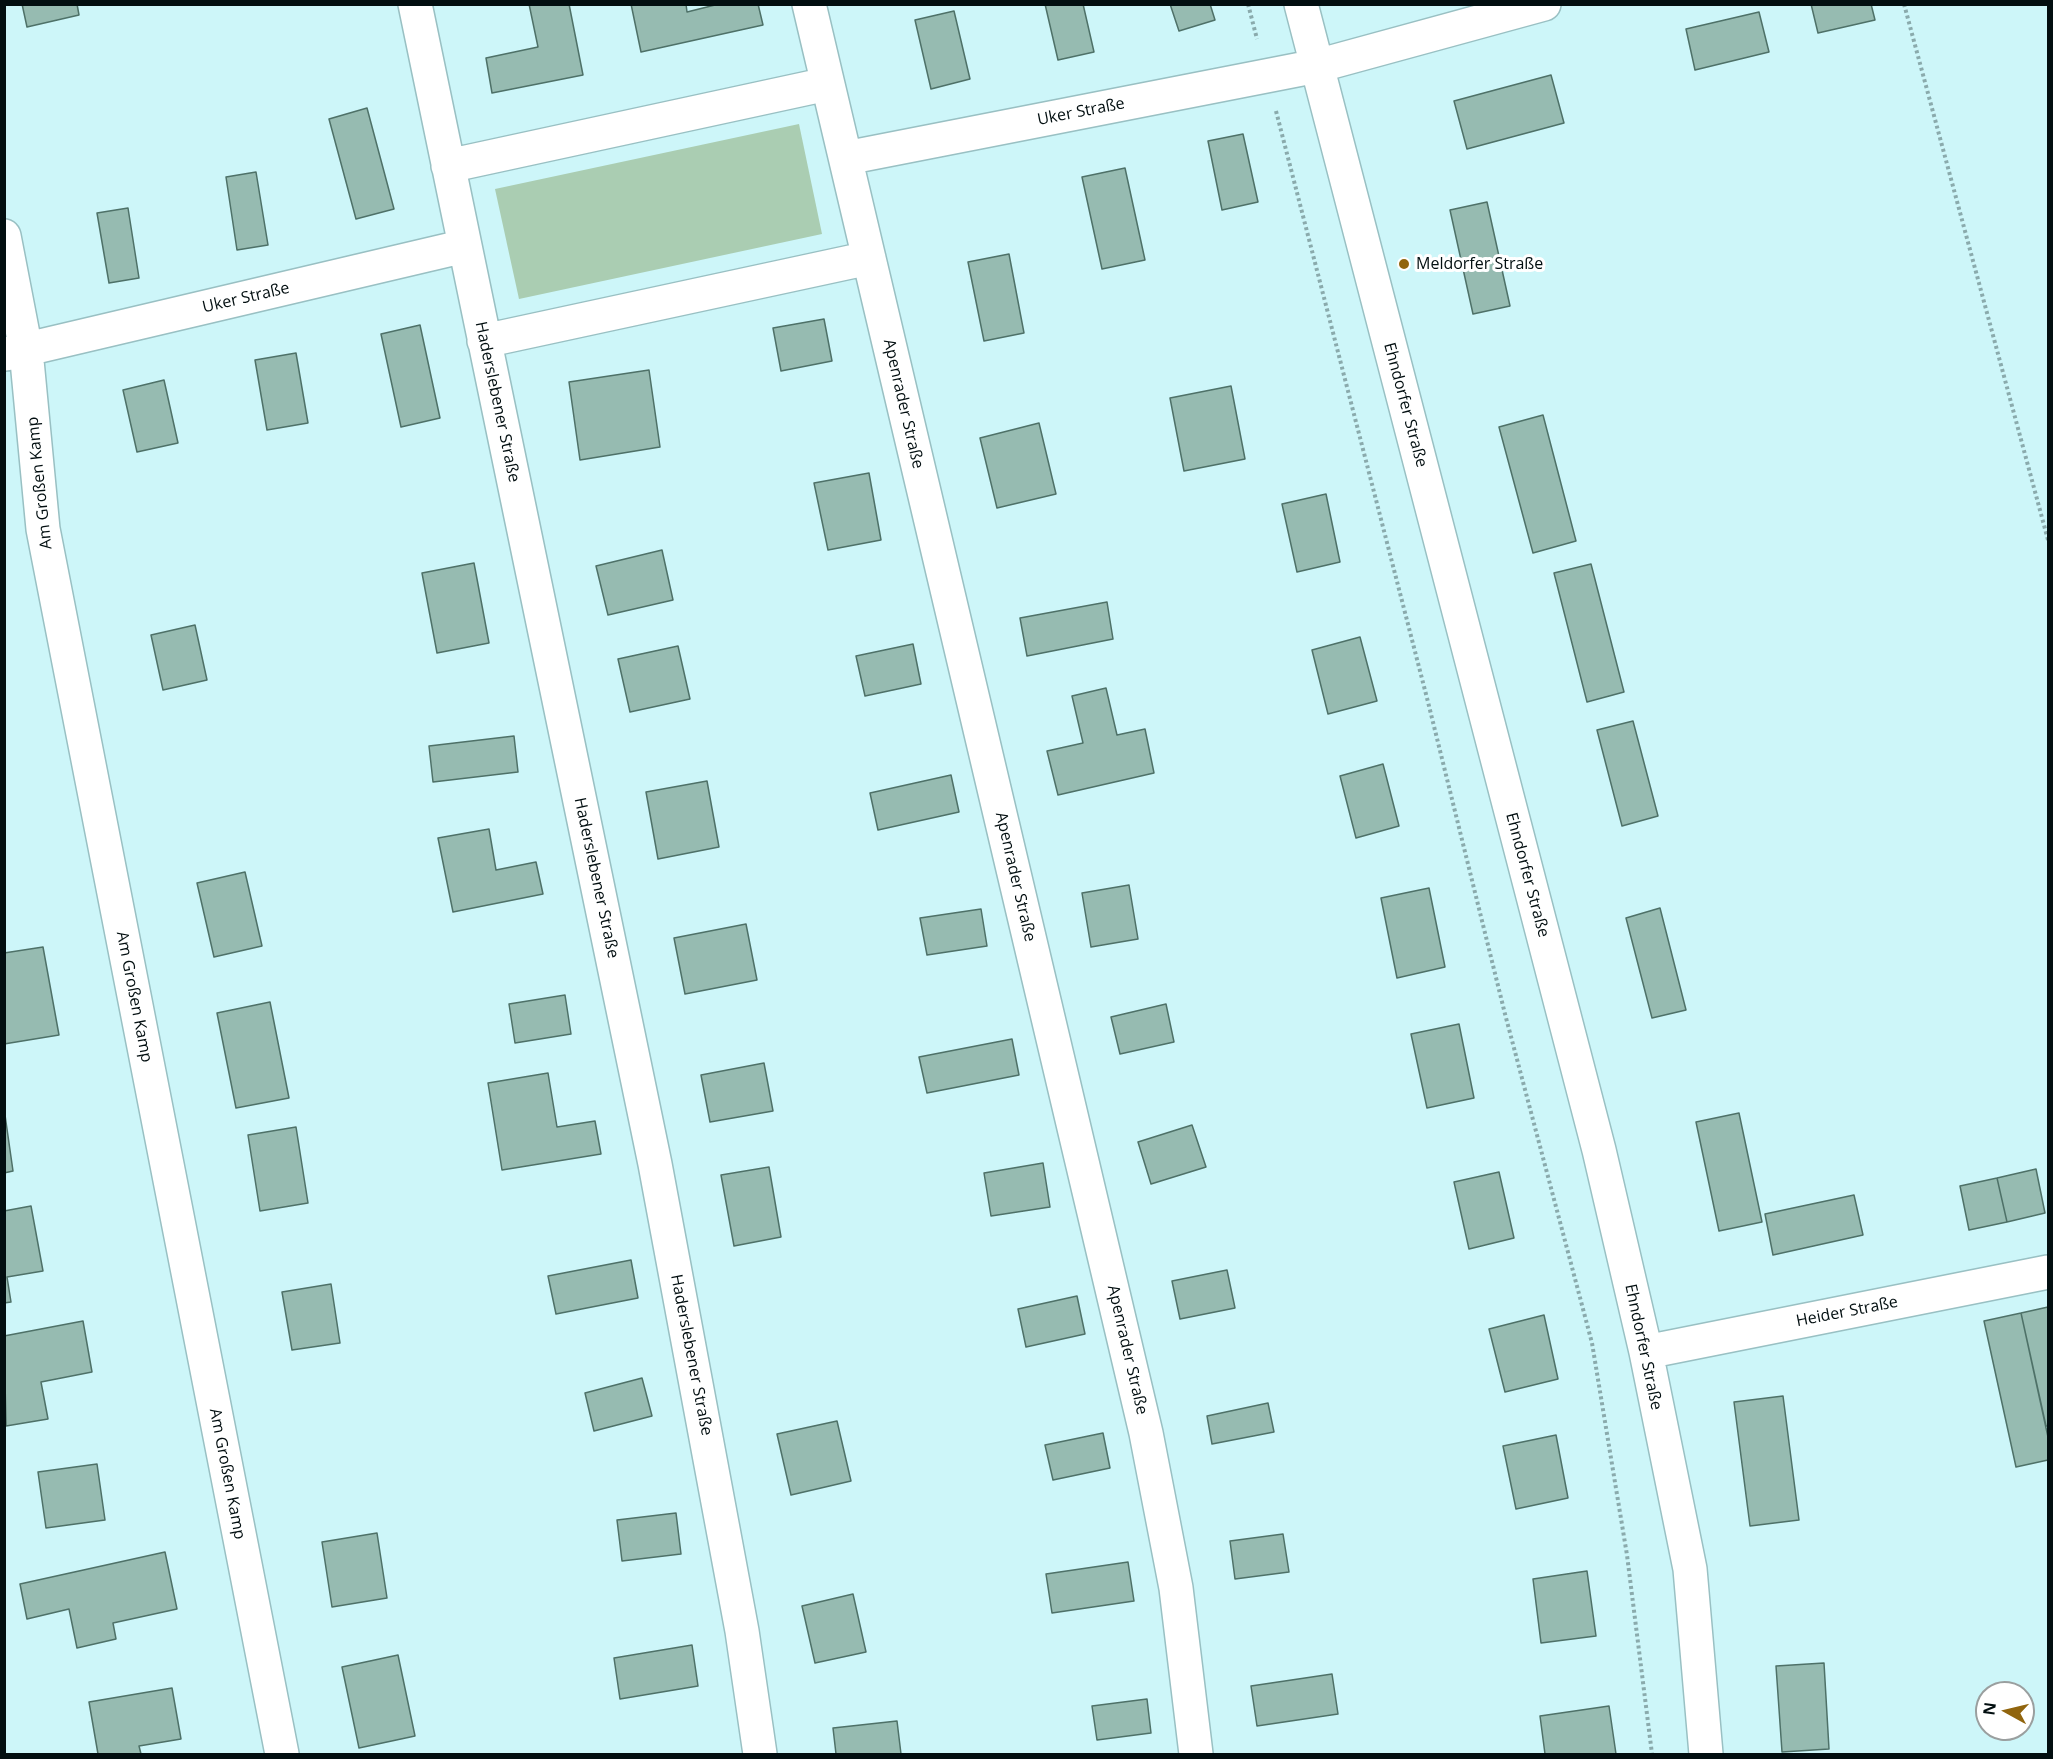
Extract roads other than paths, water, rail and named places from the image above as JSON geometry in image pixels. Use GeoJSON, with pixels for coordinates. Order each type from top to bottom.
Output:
{"type":"FeatureCollection","features":[{"type":"Feature","properties":{"kind":"street","name":"Haderslebener Straße"},"geometry":{"type":"LineString","coordinates":[[415,4],[655,1164],[742,1631],[760,1755]]}},
{"type":"Feature","properties":{"kind":"street","name":"Apenrader Straße"},"geometry":{"type":"LineString","coordinates":[[809,4],[1146,1433],[1176,1588],[1196,1755]]}},
{"type":"Feature","properties":{"kind":"street","name":"Ehndorfer Straße"},"geometry":{"type":"LineString","coordinates":[[1301,4],[1599,1150],[1646,1352],[1690,1569],[1706,1755]]}},
{"type":"Feature","properties":{"kind":"street"},"geometry":{"type":"LineString","coordinates":[[1317,66],[1544,4]]}},
{"type":"Feature","properties":{"kind":"street","name":"Uker Straße"},"geometry":{"type":"LineString","coordinates":[[846,159],[1317,66]]}},
{"type":"Feature","properties":{"kind":"street"},"geometry":{"type":"LineString","coordinates":[[448,166],[828,84]]}},
{"type":"Feature","properties":{"kind":"street","name":"Am Großen Kamp"},"geometry":{"type":"LineString","coordinates":[[4,236],[15,352],[43,529],[282,1755]]}},
{"type":"Feature","properties":{"kind":"street","name":"Uker Straße"},"geometry":{"type":"LineString","coordinates":[[15,352],[465,246]]}},
{"type":"Feature","properties":{"kind":"street"},"geometry":{"type":"LineString","coordinates":[[484,341],[869,258]]}},
{"type":"Feature","properties":{"kind":"street","name":"Heider Straße"},"geometry":{"type":"LineString","coordinates":[[1646,1352],[2049,1272]]}},
{"type":"Feature","properties":{"kind":"place","name":"Meldorfer Straße"},"geometry":{"type":"Point","coordinates":[1404,264]}}]}
